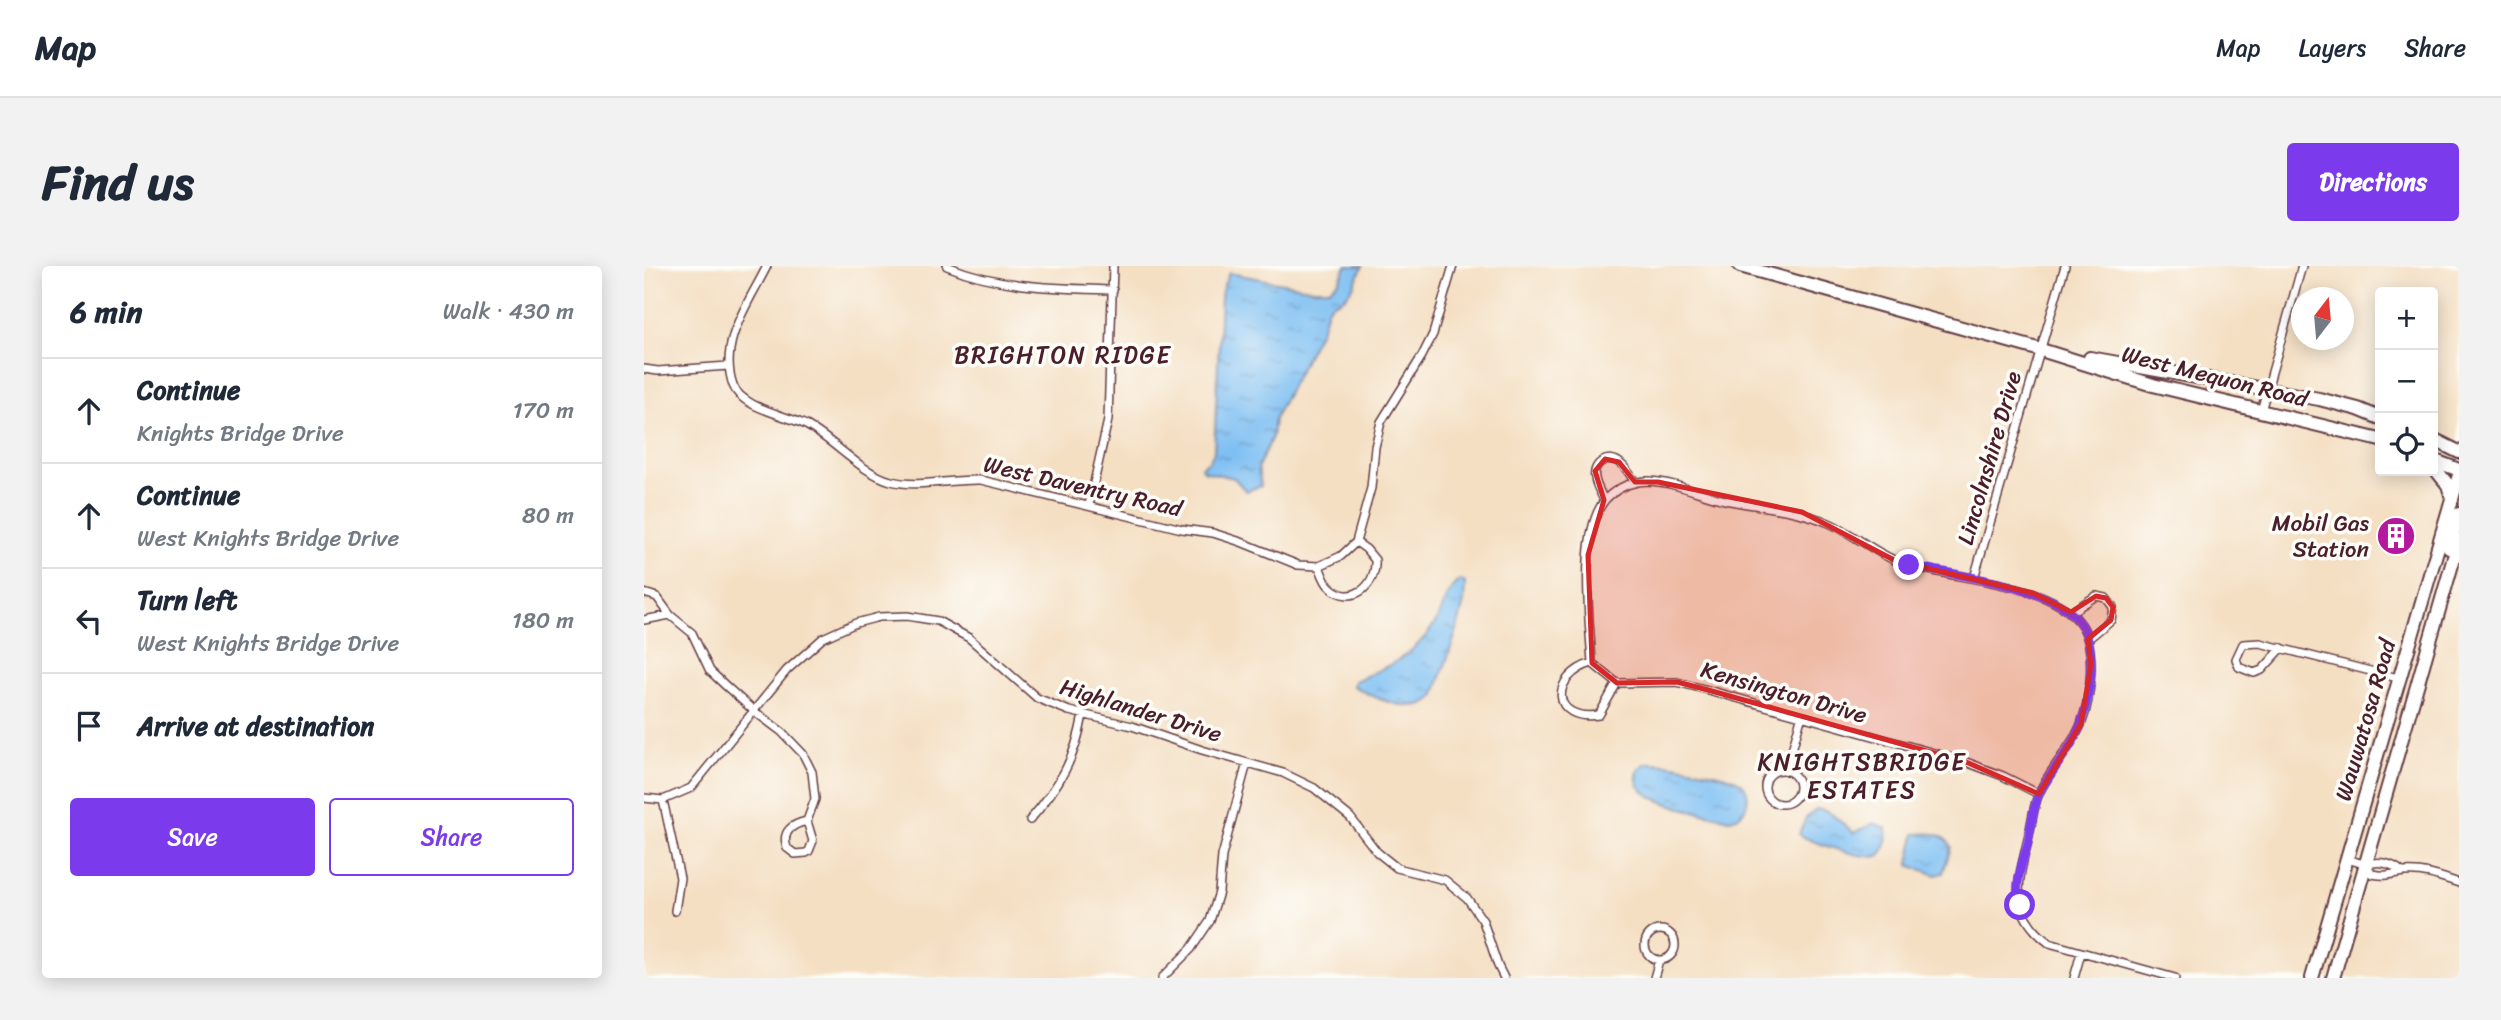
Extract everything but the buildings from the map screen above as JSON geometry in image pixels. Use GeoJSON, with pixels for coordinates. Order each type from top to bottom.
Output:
{"type":"FeatureCollection","features":[{"type":"Feature","properties":{"kind":"main road","name":"West Mequon Road"},"geometry":{"type":"LineString","coordinates":[[1740,266],[2041,350],[2152,385],[2375,439]]}},
{"type":"Feature","properties":{"kind":"main road","name":"West Mequon Road"},"geometry":{"type":"LineString","coordinates":[[2041,350],[2266,389],[2336,404],[2375,416]]}},
{"type":"Feature","properties":{"kind":"main road"},"geometry":{"type":"LineString","coordinates":[[2438,443],[2458,436]]}},
{"type":"Feature","properties":{"kind":"main road"},"geometry":{"type":"LineString","coordinates":[[2438,446],[2459,452]]}},
{"type":"Feature","properties":{"kind":"main road"},"geometry":{"type":"LineString","coordinates":[[2438,447],[2459,461]]}},
{"type":"Feature","properties":{"kind":"main road"},"geometry":{"type":"LineString","coordinates":[[2438,462],[2459,473]]}},
{"type":"Feature","properties":{"kind":"main road"},"geometry":{"type":"LineString","coordinates":[[2438,472],[2448,485],[2452,498]]}},
{"type":"Feature","properties":{"kind":"main road","name":"Wauwatosa Road"},"geometry":{"type":"LineString","coordinates":[[2312,978],[2459,473]]}},
{"type":"Feature","properties":{"kind":"main road"},"geometry":{"type":"LineString","coordinates":[[2446,583],[2448,552],[2459,514]]}},
{"type":"Feature","properties":{"kind":"main road","name":"Wauwatosa Road"},"geometry":{"type":"LineString","coordinates":[[2333,978],[2459,540]]}},
{"type":"Feature","properties":{"kind":"street"},"geometry":{"type":"LineString","coordinates":[[644,369],[658,371],[728,366],[735,330],[767,266]]}},
{"type":"Feature","properties":{"kind":"street"},"geometry":{"type":"LineString","coordinates":[[947,266],[1013,284],[1113,290]]}},
{"type":"Feature","properties":{"kind":"street"},"geometry":{"type":"LineString","coordinates":[[1089,505],[1108,420],[1113,266]]}},
{"type":"Feature","properties":{"kind":"street"},"geometry":{"type":"LineString","coordinates":[[1356,542],[1375,560],[1374,578],[1366,588],[1354,594],[1342,594],[1330,588],[1320,566],[1340,556],[1356,542],[1371,488],[1375,447],[1381,422],[1428,343],[1453,266]]}},
{"type":"Feature","properties":{"kind":"street","name":"Lincolnshire Drive"},"geometry":{"type":"LineString","coordinates":[[1975,578],[2065,266]]}},
{"type":"Feature","properties":{"kind":"street"},"geometry":{"type":"LineString","coordinates":[[2261,411],[2302,266]]}},
{"type":"Feature","properties":{"kind":"street","name":"West Daventry Road"},"geometry":{"type":"LineString","coordinates":[[728,366],[734,389],[745,401],[806,425],[828,438],[867,469],[887,480],[909,485],[956,479],[981,480],[1182,529],[1213,533],[1298,565],[1320,566]]}},
{"type":"Feature","properties":{"kind":"street"},"geometry":{"type":"LineString","coordinates":[[1604,500],[1594,477],[1601,462],[1611,459],[1619,462],[1635,482]]}},
{"type":"Feature","properties":{"kind":"street"},"geometry":{"type":"LineString","coordinates":[[1592,663],[1578,667],[1568,675],[1562,689],[1567,709],[1578,717],[1599,715],[1617,682],[1592,663],[1587,587],[1591,533],[1604,500],[1620,488],[1635,482],[1658,482],[1741,503],[1802,512],[1832,524],[1896,561],[2033,593],[2071,612],[2082,625],[2088,639],[2090,678],[2081,724],[2039,794],[2018,883],[2018,900],[2033,931],[2049,943],[2175,978]]}},
{"type":"Feature","properties":{"kind":"street"},"geometry":{"type":"LineString","coordinates":[[644,593],[657,597],[670,615],[692,633],[710,671],[782,732],[803,754],[812,772],[815,799],[807,821],[812,835],[812,846],[806,853],[790,852],[785,843],[787,832],[794,825],[807,821]]}},
{"type":"Feature","properties":{"kind":"street"},"geometry":{"type":"LineString","coordinates":[[2071,612],[2096,596],[2106,598],[2113,607],[2111,620],[2088,639]]}},
{"type":"Feature","properties":{"kind":"street"},"geometry":{"type":"LineString","coordinates":[[644,620],[670,615]]}},
{"type":"Feature","properties":{"kind":"street","name":"Highlander Drive"},"geometry":{"type":"LineString","coordinates":[[644,799],[663,800],[691,788],[787,670],[823,638],[856,623],[879,617],[907,616],[938,621],[970,638],[1038,698],[1083,715],[1132,726],[1283,773],[1314,788],[1350,817],[1377,852],[1397,868],[1445,880],[1467,898],[1483,921],[1497,966],[1504,978]]}},
{"type":"Feature","properties":{"kind":"street"},"geometry":{"type":"LineString","coordinates":[[2282,648],[2262,670],[2254,673],[2239,667],[2236,659],[2243,644],[2251,642],[2282,648],[2398,678]]}},
{"type":"Feature","properties":{"kind":"street","name":"Kensington Drive"},"geometry":{"type":"LineString","coordinates":[[1617,682],[1678,682],[1966,762],[2039,794]]}},
{"type":"Feature","properties":{"kind":"street"},"geometry":{"type":"LineString","coordinates":[[1030,820],[1053,794],[1065,775],[1083,715]]}},
{"type":"Feature","properties":{"kind":"street"},"geometry":{"type":"LineString","coordinates":[[1786,771],[1801,718]]}},
{"type":"Feature","properties":{"kind":"street"},"geometry":{"type":"LineString","coordinates":[[1162,978],[1191,948],[1210,921],[1219,892],[1222,856],[1247,763]]}},
{"type":"Feature","properties":{"kind":"street"},"geometry":{"type":"LineString","coordinates":[[1780,770],[1786,771],[1795,776],[1798,792],[1786,803],[1776,803],[1767,795],[1765,785],[1770,775],[1780,770]]}},
{"type":"Feature","properties":{"kind":"street"},"geometry":{"type":"LineString","coordinates":[[663,800],[680,878],[675,911]]}},
{"type":"Feature","properties":{"kind":"street"},"geometry":{"type":"LineString","coordinates":[[2347,859],[2367,866],[2372,874],[2386,877],[2402,872],[2426,872],[2459,883]]}},
{"type":"Feature","properties":{"kind":"street"},"geometry":{"type":"LineString","coordinates":[[2367,866],[2375,862],[2396,867],[2402,872]]}},
{"type":"Feature","properties":{"kind":"street"},"geometry":{"type":"LineString","coordinates":[[1661,931],[1670,934],[1675,947],[1668,958],[1659,960],[1650,956],[1645,947],[1648,937],[1661,931]]}},
{"type":"Feature","properties":{"kind":"street"},"geometry":{"type":"LineString","coordinates":[[2074,978],[2081,953]]}},
{"type":"Feature","properties":{"kind":"street"},"geometry":{"type":"LineString","coordinates":[[1654,978],[1659,960]]}},
{"type":"Feature","properties":{"kind":"highlighted area"},"geometry":{"type":"Polygon","coordinates":[[[1605,459],[1619,462],[1635,482],[1658,482],[1802,512],[1896,561],[2033,593],[2071,612],[2096,596],[2106,598],[2113,607],[2111,620],[2088,639],[2091,665],[2081,724],[2039,794],[1966,762],[1708,690],[1677,682],[1617,683],[1592,663],[1588,555],[1604,500],[1595,471],[1605,459]]]}},
{"type":"Feature","properties":{"kind":"water"},"geometry":{"type":"Polygon","coordinates":[[[1346,266],[1363,266],[1353,287],[1344,298],[1327,309],[1322,327],[1274,419],[1272,437],[1258,467],[1261,486],[1246,491],[1234,478],[1203,471],[1201,467],[1209,461],[1214,452],[1221,298],[1229,273],[1314,289],[1329,289],[1339,281],[1346,266]]]}},
{"type":"Feature","properties":{"kind":"water"},"geometry":{"type":"Polygon","coordinates":[[[1461,580],[1465,583],[1464,602],[1434,697],[1416,705],[1394,704],[1353,686],[1354,681],[1388,666],[1417,645],[1434,625],[1452,588],[1461,580]]]}},
{"type":"Feature","properties":{"kind":"water"},"geometry":{"type":"Polygon","coordinates":[[[1647,763],[1695,769],[1740,782],[1747,793],[1745,809],[1740,815],[1730,819],[1677,807],[1650,796],[1641,789],[1637,780],[1639,769],[1647,763]]]}},
{"type":"Feature","properties":{"kind":"water"},"geometry":{"type":"Polygon","coordinates":[[[1817,809],[1829,812],[1854,833],[1874,823],[1886,828],[1884,849],[1880,855],[1874,856],[1853,854],[1814,842],[1799,834],[1806,818],[1817,809]]]}},
{"type":"Feature","properties":{"kind":"water"},"geometry":{"type":"Polygon","coordinates":[[[1915,834],[1936,834],[1948,842],[1951,847],[1943,873],[1936,875],[1911,866],[1909,863],[1915,834]]]}},
{"type":"Feature","properties":{"kind":"place","name":"Mobil Gas Station"},"geometry":{"type":"Point","coordinates":[2396,536]}},
{"type":"Feature","properties":{"kind":"district","name":"BRIGHTON RIDGE"},"geometry":{"type":"Point","coordinates":[1063,355]}},
{"type":"Feature","properties":{"kind":"district","name":"KNIGHTSBRIDGE ESTATES"},"geometry":{"type":"Point","coordinates":[1862,776]}},
{"type":"Feature","properties":{"kind":"route"},"geometry":{"type":"LineString","coordinates":[[1909,565],[2033,593],[2071,612],[2082,625],[2088,639],[2091,665],[2081,724],[2039,794],[2018,883],[2020,905]]}}]}
